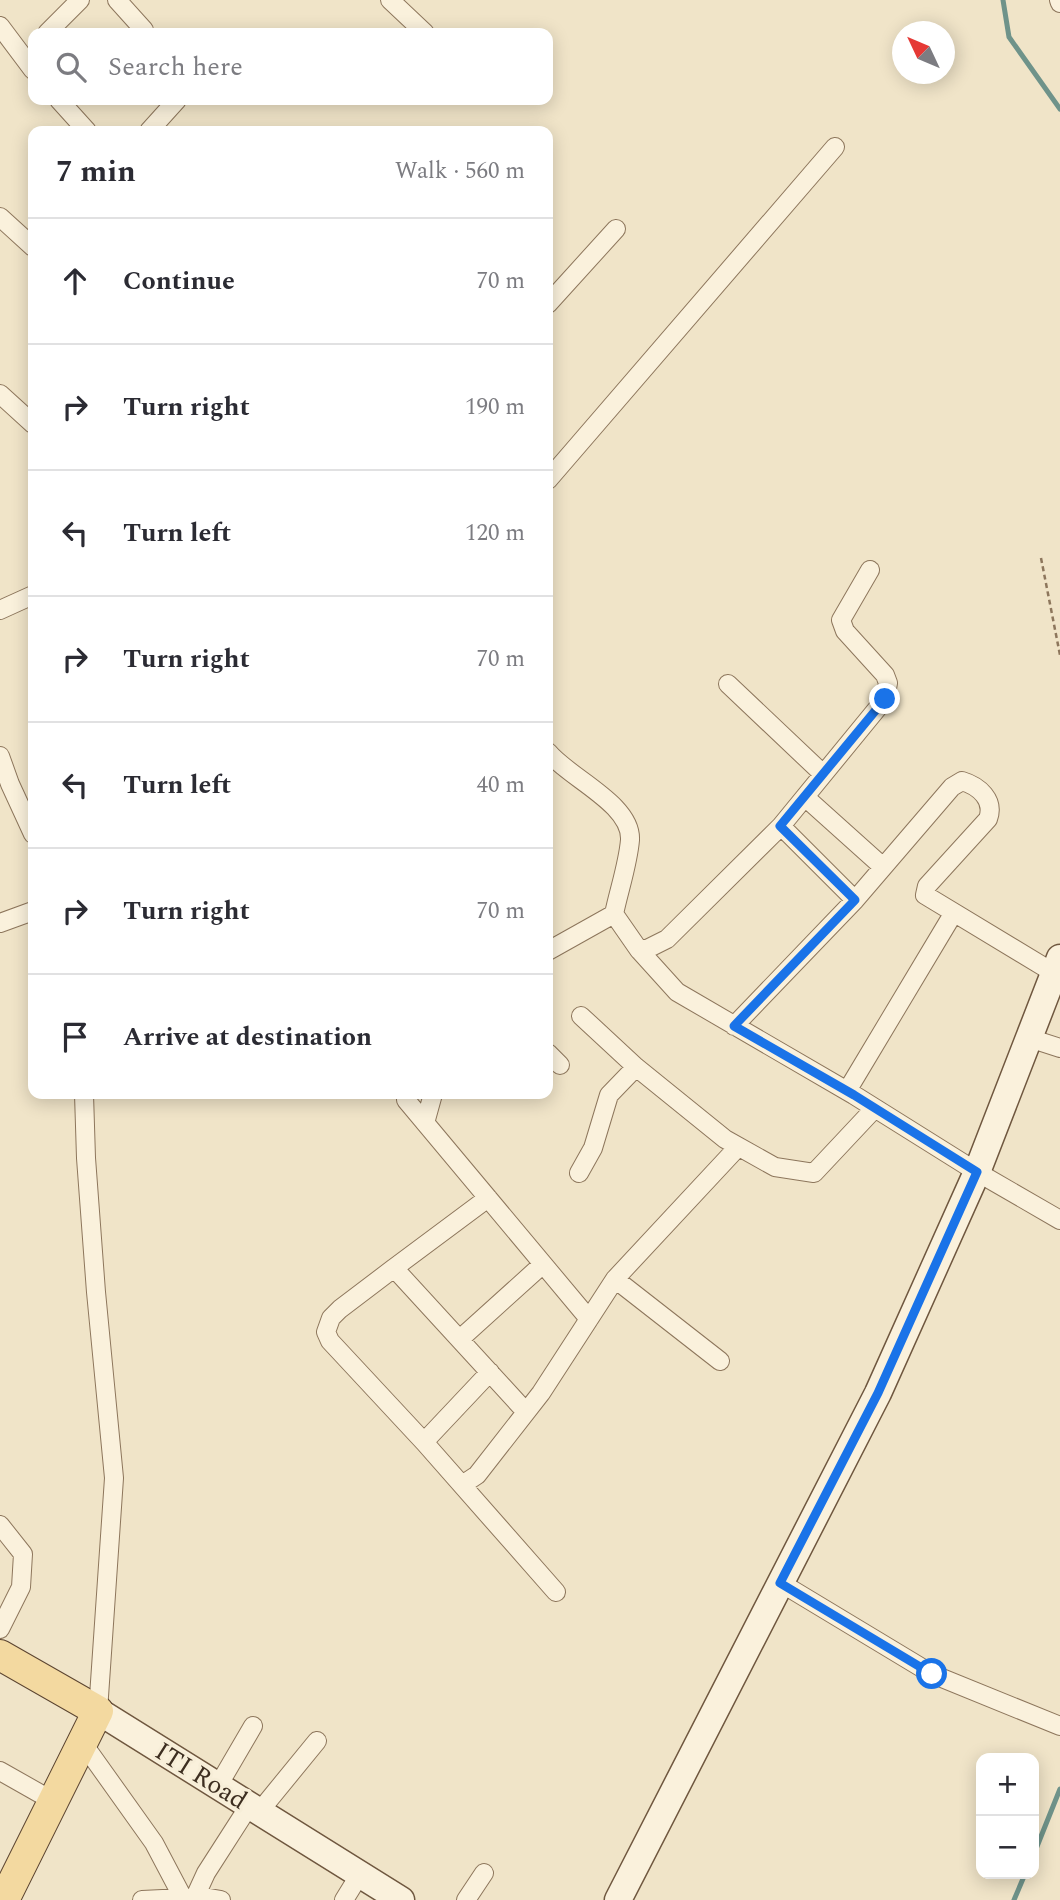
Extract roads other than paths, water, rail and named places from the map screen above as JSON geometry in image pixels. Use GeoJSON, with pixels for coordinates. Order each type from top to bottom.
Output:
{"type":"FeatureCollection","features":[{"type":"Feature","properties":{"kind":"main road"},"geometry":{"type":"LineString","coordinates":[[618,1900],[878,1393],[977,1172],[1057,966]]}},
{"type":"Feature","properties":{"kind":"main road","name":"ITI Road"},"geometry":{"type":"LineString","coordinates":[[0,1655],[98,1711],[401,1900]]}},
{"type":"Feature","properties":{"kind":"main road"},"geometry":{"type":"LineString","coordinates":[[6,1879],[53,1801],[98,1711]]}},
{"type":"Feature","properties":{"kind":"street"},"geometry":{"type":"LineString","coordinates":[[52,28],[80,0]]}},
{"type":"Feature","properties":{"kind":"street"},"geometry":{"type":"LineString","coordinates":[[117,0],[142,28]]}},
{"type":"Feature","properties":{"kind":"street"},"geometry":{"type":"LineString","coordinates":[[390,0],[420,28]]}},
{"type":"Feature","properties":{"kind":"street"},"geometry":{"type":"LineString","coordinates":[[0,26],[28,56]]}},
{"type":"Feature","properties":{"kind":"street"},"geometry":{"type":"LineString","coordinates":[[64,105],[82,126]]}},
{"type":"Feature","properties":{"kind":"street"},"geometry":{"type":"LineString","coordinates":[[154,126],[172,105]]}},
{"type":"Feature","properties":{"kind":"street"},"geometry":{"type":"LineString","coordinates":[[553,474],[835,147]]}},
{"type":"Feature","properties":{"kind":"street"},"geometry":{"type":"LineString","coordinates":[[0,217],[28,242]]}},
{"type":"Feature","properties":{"kind":"street"},"geometry":{"type":"LineString","coordinates":[[553,298],[616,229]]}},
{"type":"Feature","properties":{"kind":"street"},"geometry":{"type":"LineString","coordinates":[[0,394],[28,419]]}},
{"type":"Feature","properties":{"kind":"street"},"geometry":{"type":"LineString","coordinates":[[639,950],[667,939],[780,826],[885,699],[888,683],[885,675],[845,631],[841,620],[870,570]]}},
{"type":"Feature","properties":{"kind":"street"},"geometry":{"type":"LineString","coordinates":[[0,610],[28,597]]}},
{"type":"Feature","properties":{"kind":"street"},"geometry":{"type":"LineString","coordinates":[[728,684],[823,774]]}},
{"type":"Feature","properties":{"kind":"street"},"geometry":{"type":"LineString","coordinates":[[0,756],[28,823]]}},
{"type":"Feature","properties":{"kind":"street"},"geometry":{"type":"LineString","coordinates":[[553,756],[619,811],[628,825],[630,839],[614,914],[639,950],[677,992],[1060,1220]]}},
{"type":"Feature","properties":{"kind":"street"},"geometry":{"type":"LineString","coordinates":[[734,1026],[855,900],[952,787],[962,781],[986,796],[991,806],[988,819],[927,886],[924,892],[926,897],[953,914],[1057,966]]}},
{"type":"Feature","properties":{"kind":"street"},"geometry":{"type":"LineString","coordinates":[[805,797],[883,867]]}},
{"type":"Feature","properties":{"kind":"street"},"geometry":{"type":"LineString","coordinates":[[780,826],[855,900]]}},
{"type":"Feature","properties":{"kind":"street"},"geometry":{"type":"LineString","coordinates":[[0,923],[28,913]]}},
{"type":"Feature","properties":{"kind":"street"},"geometry":{"type":"LineString","coordinates":[[553,948],[614,914]]}},
{"type":"Feature","properties":{"kind":"street"},"geometry":{"type":"LineString","coordinates":[[847,1091],[953,914]]}},
{"type":"Feature","properties":{"kind":"street"},"geometry":{"type":"LineString","coordinates":[[581,1016],[636,1067],[725,1139],[775,1167],[814,1173],[875,1108]]}},
{"type":"Feature","properties":{"kind":"street"},"geometry":{"type":"LineString","coordinates":[[1029,1038],[1060,1048]]}},
{"type":"Feature","properties":{"kind":"street"},"geometry":{"type":"LineString","coordinates":[[579,1173],[593,1149],[609,1095],[636,1067]]}},
{"type":"Feature","properties":{"kind":"street"},"geometry":{"type":"LineString","coordinates":[[84,1099],[94,1279],[114,1478],[98,1711]]}},
{"type":"Feature","properties":{"kind":"street"},"geometry":{"type":"LineString","coordinates":[[425,1123],[432,1099]]}},
{"type":"Feature","properties":{"kind":"street"},"geometry":{"type":"LineString","coordinates":[[406,1100],[589,1319]]}},
{"type":"Feature","properties":{"kind":"street"},"geometry":{"type":"LineString","coordinates":[[462,1485],[477,1475],[526,1412],[615,1279],[738,1147]]}},
{"type":"Feature","properties":{"kind":"street"},"geometry":{"type":"LineString","coordinates":[[488,1198],[340,1310],[331,1318],[326,1332],[330,1341],[424,1442],[556,1592]]}},
{"type":"Feature","properties":{"kind":"street"},"geometry":{"type":"LineString","coordinates":[[460,1339],[543,1264]]}},
{"type":"Feature","properties":{"kind":"street"},"geometry":{"type":"LineString","coordinates":[[394,1268],[526,1412]]}},
{"type":"Feature","properties":{"kind":"street"},"geometry":{"type":"LineString","coordinates":[[615,1279],[720,1361]]}},
{"type":"Feature","properties":{"kind":"street"},"geometry":{"type":"LineString","coordinates":[[424,1442],[490,1373]]}},
{"type":"Feature","properties":{"kind":"street"},"geometry":{"type":"LineString","coordinates":[[0,1525],[23,1554],[22,1587],[0,1629]]}},
{"type":"Feature","properties":{"kind":"street"},"geometry":{"type":"LineString","coordinates":[[780,1583],[932,1674],[1055,1724]]}},
{"type":"Feature","properties":{"kind":"street"},"geometry":{"type":"LineString","coordinates":[[218,1786],[253,1726]]}},
{"type":"Feature","properties":{"kind":"street"},"geometry":{"type":"LineString","coordinates":[[82,1741],[189,1898]]}},
{"type":"Feature","properties":{"kind":"street"},"geometry":{"type":"LineString","coordinates":[[189,1898],[254,1809],[317,1741]]}},
{"type":"Feature","properties":{"kind":"street"},"geometry":{"type":"LineString","coordinates":[[0,1771],[53,1801]]}},
{"type":"Feature","properties":{"kind":"street"},"geometry":{"type":"LineString","coordinates":[[466,1900],[484,1873]]}},
{"type":"Feature","properties":{"kind":"street"},"geometry":{"type":"LineString","coordinates":[[344,1900],[360,1874]]}},
{"type":"Feature","properties":{"kind":"street"},"geometry":{"type":"LineString","coordinates":[[153,1900],[221,1900]]}},
{"type":"Feature","properties":{"kind":"waterway"},"geometry":{"type":"LineString","coordinates":[[1003,0],[1009,37],[1060,109]]}},
{"type":"Feature","properties":{"kind":"waterway"},"geometry":{"type":"LineString","coordinates":[[1039,1842],[1060,1789]]}},
{"type":"Feature","properties":{"kind":"waterway"},"geometry":{"type":"LineString","coordinates":[[1014,1900],[1023,1879]]}}]}
